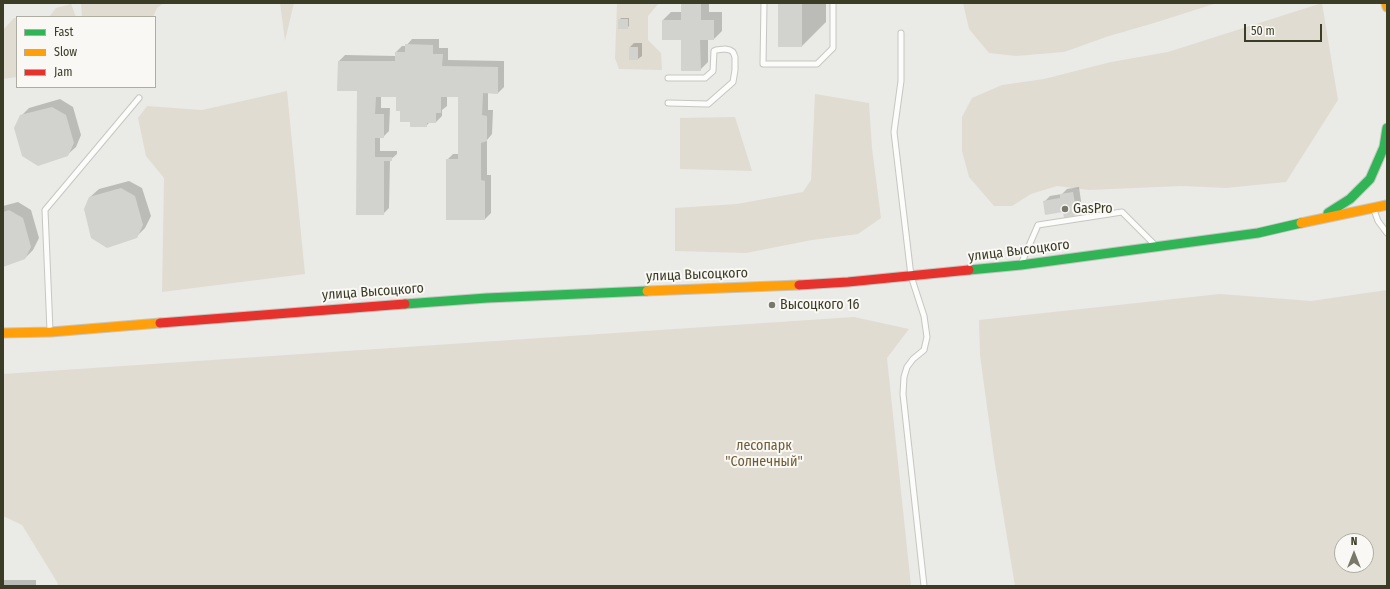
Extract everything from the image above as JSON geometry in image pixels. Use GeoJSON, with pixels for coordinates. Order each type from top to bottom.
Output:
{"type":"FeatureCollection","features":[{"type":"Feature","properties":{"kind":"main road"},"geometry":{"type":"LineString","coordinates":[[1386,3],[1387,8]]}},
{"type":"Feature","properties":{"kind":"main road"},"geometry":{"type":"LineString","coordinates":[[1320,218],[1350,199],[1370,179],[1384,147],[1387,128]]}},
{"type":"Feature","properties":{"kind":"main road"},"geometry":{"type":"LineString","coordinates":[[1378,161],[1387,151]]}},
{"type":"Feature","properties":{"kind":"main road"},"geometry":{"type":"LineString","coordinates":[[1370,179],[1371,200]]}},
{"type":"Feature","properties":{"kind":"main road","name":"улица Высоцкого"},"geometry":{"type":"LineString","coordinates":[[3,334],[50,332],[273,313],[487,298],[848,282],[1021,265],[1258,233],[1320,218],[1371,200],[1387,205]]}},
{"type":"Feature","properties":{"kind":"lane"},"geometry":{"type":"LineString","coordinates":[[764,3],[764,64],[817,64],[833,48],[833,3]]}},
{"type":"Feature","properties":{"kind":"lane"},"geometry":{"type":"LineString","coordinates":[[901,33],[901,81],[894,132],[911,276],[924,316],[926,337],[924,350],[907,366],[904,377],[903,394],[924,586]]}},
{"type":"Feature","properties":{"kind":"lane"},"geometry":{"type":"LineString","coordinates":[[668,78],[705,78],[713,71],[714,51],[716,50],[730,50],[733,52],[735,57],[733,82],[708,104],[668,103]]}},
{"type":"Feature","properties":{"kind":"lane"},"geometry":{"type":"LineString","coordinates":[[50,332],[45,210],[139,98]]}},
{"type":"Feature","properties":{"kind":"lane"},"geometry":{"type":"LineString","coordinates":[[1371,200],[1378,221],[1387,233]]}},
{"type":"Feature","properties":{"kind":"lane"},"geometry":{"type":"LineString","coordinates":[[1021,265],[1038,225],[1122,212],[1158,247]]}},
{"type":"Feature","properties":{"kind":"green space"},"geometry":{"type":"Polygon","coordinates":[[[81,3],[164,3],[157,8],[153,16],[82,16],[81,3]]]}},
{"type":"Feature","properties":{"kind":"green space"},"geometry":{"type":"Polygon","coordinates":[[[280,3],[294,3],[285,41],[280,3]]]}},
{"type":"Feature","properties":{"kind":"green space"},"geometry":{"type":"Polygon","coordinates":[[[617,3],[659,3],[648,16],[648,40],[661,53],[662,70],[619,69],[615,58],[617,3]]]}},
{"type":"Feature","properties":{"kind":"green space"},"geometry":{"type":"Polygon","coordinates":[[[963,3],[1217,3],[1109,36],[1064,52],[1016,56],[989,53],[969,29],[963,3]]]}},
{"type":"Feature","properties":{"kind":"green space"},"geometry":{"type":"Polygon","coordinates":[[[1322,3],[1338,100],[1286,182],[1226,188],[1181,186],[1089,190],[1057,186],[1031,194],[1012,206],[994,206],[969,177],[962,151],[962,117],[972,98],[1002,85],[1044,79],[1111,62],[1168,52],[1322,3]]]}},
{"type":"Feature","properties":{"kind":"green space"},"geometry":{"type":"Polygon","coordinates":[[[71,4],[76,16],[50,16],[56,8],[71,4]]]}},
{"type":"Feature","properties":{"kind":"green space"},"geometry":{"type":"Polygon","coordinates":[[[14,18],[16,18],[16,77],[3,79],[3,30],[14,18]]]}},
{"type":"Feature","properties":{"kind":"green space"},"geometry":{"type":"Polygon","coordinates":[[[287,91],[305,274],[162,292],[164,178],[146,156],[138,118],[147,106],[202,110],[287,91]]]}},
{"type":"Feature","properties":{"kind":"green space"},"geometry":{"type":"Polygon","coordinates":[[[815,94],[869,103],[872,148],[881,218],[858,234],[812,240],[746,253],[675,251],[675,208],[737,204],[803,192],[811,180],[815,94]]]}},
{"type":"Feature","properties":{"kind":"green space"},"geometry":{"type":"Polygon","coordinates":[[[735,117],[752,171],[680,169],[680,118],[735,117]]]}},
{"type":"Feature","properties":{"kind":"green space"},"geometry":{"type":"Polygon","coordinates":[[[1387,290],[1387,586],[1015,586],[994,458],[980,355],[979,320],[1220,294],[1311,301],[1387,290]]]}},
{"type":"Feature","properties":{"kind":"green space","name":"лесопарк \"Солнечный\""},"geometry":{"type":"Polygon","coordinates":[[[854,317],[909,329],[887,358],[911,586],[58,586],[22,525],[3,516],[3,374],[854,317]]]}},
{"type":"Feature","properties":{"kind":"building"},"geometry":{"type":"Polygon","coordinates":[[[681,3],[701,3],[701,20],[714,20],[714,40],[700,40],[701,71],[681,71],[681,40],[662,40],[662,20],[681,20],[681,3]]]}},
{"type":"Feature","properties":{"kind":"building"},"geometry":{"type":"Polygon","coordinates":[[[778,3],[802,3],[802,47],[778,47],[778,3]]]}},
{"type":"Feature","properties":{"kind":"building"},"geometry":{"type":"Polygon","coordinates":[[[618,19],[628,19],[628,29],[618,29],[618,19]]]}},
{"type":"Feature","properties":{"kind":"building"},"geometry":{"type":"Polygon","coordinates":[[[405,44],[433,45],[433,54],[443,54],[442,66],[498,67],[498,94],[483,93],[482,115],[487,116],[487,141],[481,143],[481,180],[485,181],[485,220],[446,220],[446,159],[458,159],[458,97],[441,97],[441,113],[436,113],[436,123],[427,123],[427,127],[410,127],[410,122],[400,122],[400,111],[396,111],[396,97],[376,97],[375,114],[384,114],[384,138],[375,138],[375,157],[392,157],[392,161],[384,161],[384,215],[356,215],[357,91],[337,91],[338,61],[395,61],[395,52],[405,52],[405,44]]]}},
{"type":"Feature","properties":{"kind":"building"},"geometry":{"type":"Polygon","coordinates":[[[629,47],[638,47],[638,60],[629,60],[629,47]]]}},
{"type":"Feature","properties":{"kind":"building"},"geometry":{"type":"Polygon","coordinates":[[[52,107],[66,115],[74,143],[68,156],[38,166],[22,156],[14,128],[20,115],[52,107]]]}},
{"type":"Feature","properties":{"kind":"building"},"geometry":{"type":"Polygon","coordinates":[[[121,188],[135,196],[143,225],[137,238],[107,248],[91,238],[84,209],[89,197],[121,188]]]}},
{"type":"Feature","properties":{"kind":"building"},"geometry":{"type":"Polygon","coordinates":[[[1073,192],[1077,215],[1064,218],[1063,212],[1045,215],[1043,201],[1060,198],[1060,194],[1073,192]]]}},
{"type":"Feature","properties":{"kind":"building"},"geometry":{"type":"Polygon","coordinates":[[[9,210],[23,218],[31,247],[25,259],[3,267],[3,212],[9,210]]]}},
{"type":"Feature","properties":{"kind":"traffic: fast"},"geometry":{"type":"LineString","coordinates":[[1328,213],[1350,199],[1370,179],[1384,147],[1387,128]]}},
{"type":"Feature","properties":{"kind":"traffic: fast"},"geometry":{"type":"LineString","coordinates":[[969,270],[1021,265],[1258,233],[1301,223]]}},
{"type":"Feature","properties":{"kind":"traffic: fast"},"geometry":{"type":"LineString","coordinates":[[405,304],[487,298],[647,291]]}},
{"type":"Feature","properties":{"kind":"traffic: slow"},"geometry":{"type":"LineString","coordinates":[[1386,3],[1387,7]]}},
{"type":"Feature","properties":{"kind":"traffic: slow"},"geometry":{"type":"LineString","coordinates":[[1301,223],[1387,205]]}},
{"type":"Feature","properties":{"kind":"traffic: slow"},"geometry":{"type":"LineString","coordinates":[[647,291],[799,285]]}},
{"type":"Feature","properties":{"kind":"traffic: slow"},"geometry":{"type":"LineString","coordinates":[[3,333],[51,332],[160,323]]}},
{"type":"Feature","properties":{"kind":"traffic: jam"},"geometry":{"type":"LineString","coordinates":[[799,285],[848,282],[969,270]]}},
{"type":"Feature","properties":{"kind":"traffic: jam"},"geometry":{"type":"LineString","coordinates":[[160,323],[405,304]]}},
{"type":"Feature","properties":{"kind":"place","name":"GasPro"},"geometry":{"type":"Point","coordinates":[1065,209]}},
{"type":"Feature","properties":{"kind":"place","name":"Высоцкого 16"},"geometry":{"type":"Point","coordinates":[772,305]}}]}
